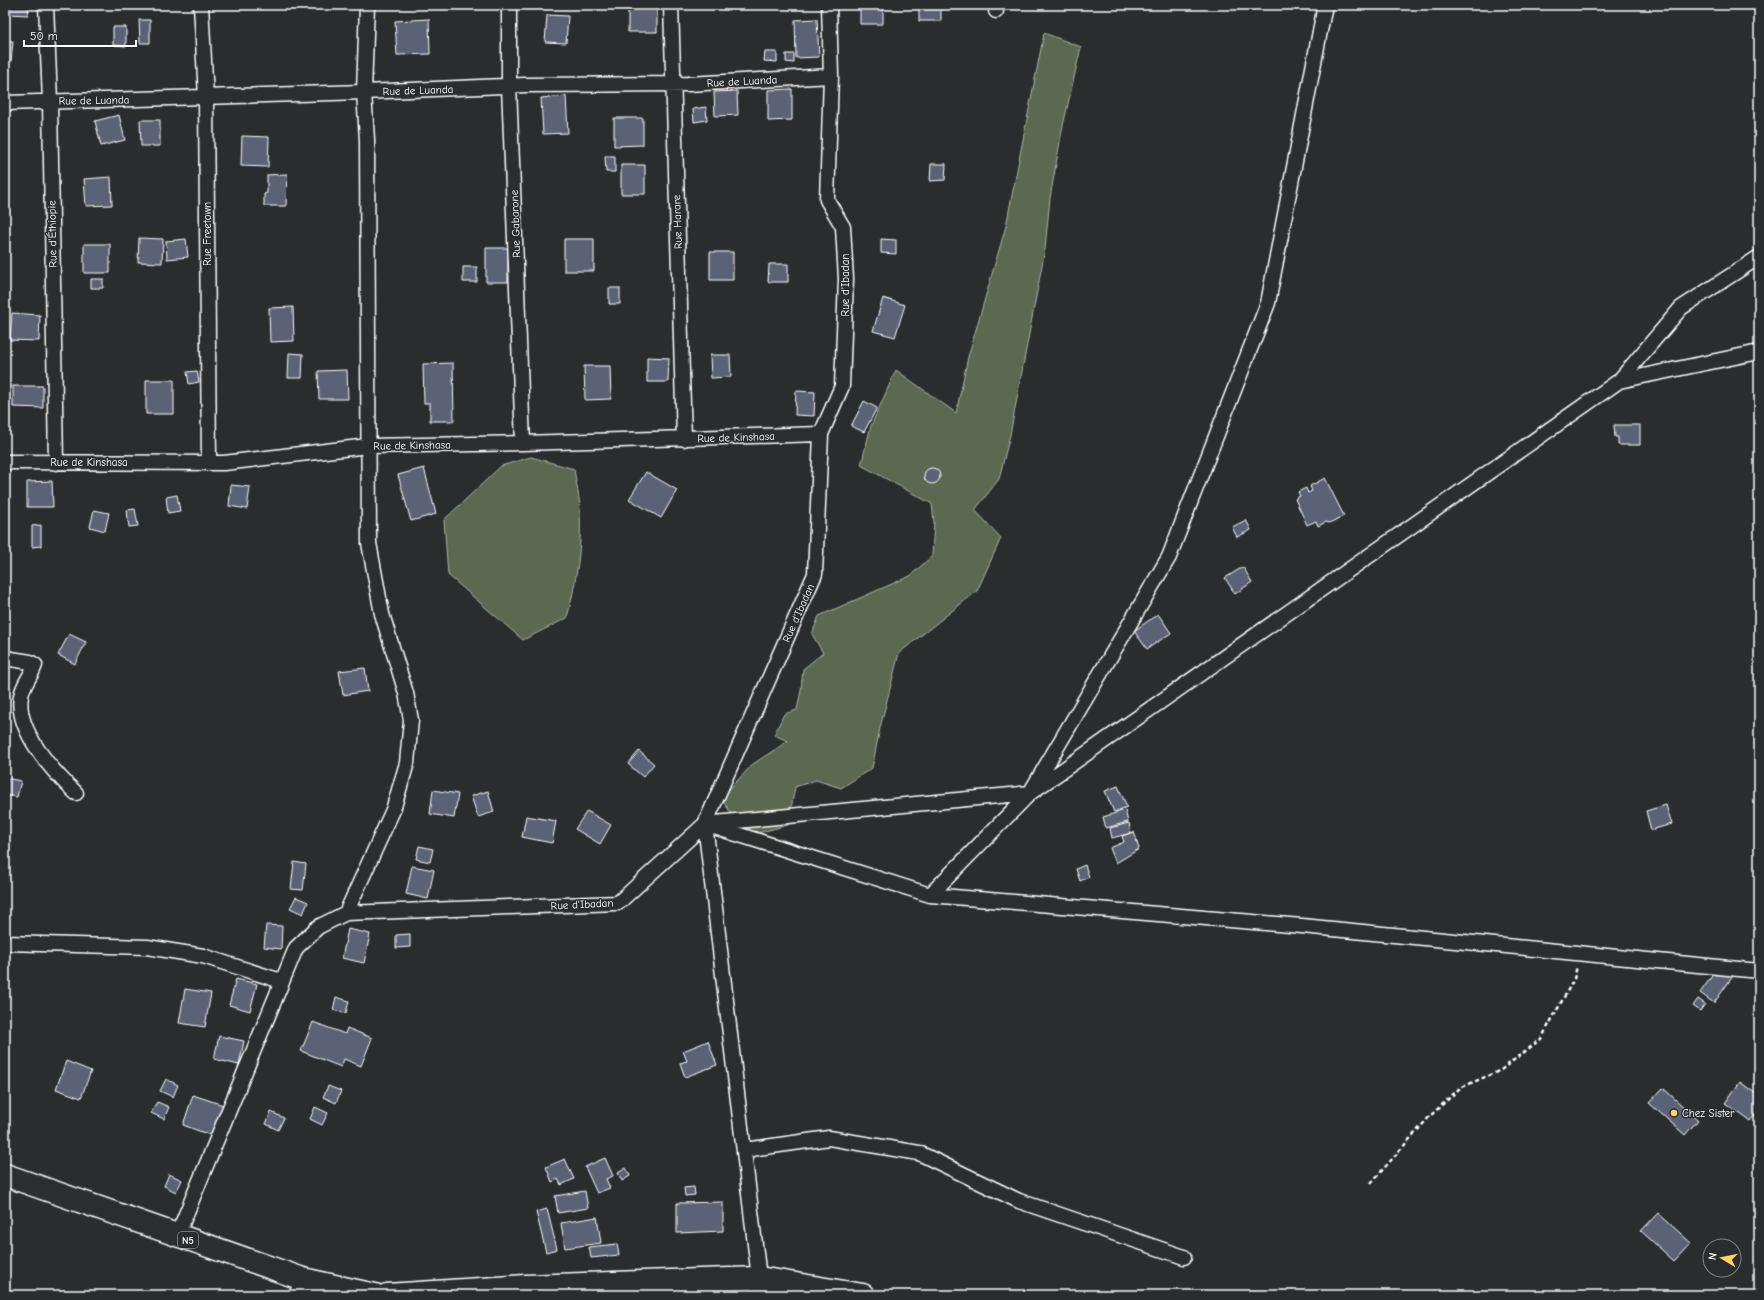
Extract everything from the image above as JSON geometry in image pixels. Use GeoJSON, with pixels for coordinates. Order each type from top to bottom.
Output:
{"type":"FeatureCollection","features":[{"type":"Feature","properties":{"kind":"highway","name":"N5"},"geometry":{"type":"LineString","coordinates":[[5,1175],[177,1236],[299,1287],[375,1295]]}},
{"type":"Feature","properties":{"kind":"highway"},"geometry":{"type":"LineString","coordinates":[[387,1295],[758,1286],[863,1295]]}},
{"type":"Feature","properties":{"kind":"street","name":"Rue d'Éthiopie"},"geometry":{"type":"LineString","coordinates":[[46,5],[50,101],[56,462]]}},
{"type":"Feature","properties":{"kind":"street","name":"Rue Freetown"},"geometry":{"type":"LineString","coordinates":[[201,5],[206,97],[209,463]]}},
{"type":"Feature","properties":{"kind":"street"},"geometry":{"type":"LineString","coordinates":[[177,1236],[281,981],[296,948],[318,927],[346,913],[393,810],[407,763],[410,720],[406,693],[382,614],[370,543],[368,446],[367,140],[364,92],[367,5]]}},
{"type":"Feature","properties":{"kind":"street","name":"Rue Gabarone"},"geometry":{"type":"LineString","coordinates":[[509,5],[509,86],[523,443]]}},
{"type":"Feature","properties":{"kind":"street","name":"Rue Harare"},"geometry":{"type":"LineString","coordinates":[[671,5],[672,84],[684,438]]}},
{"type":"Feature","properties":{"kind":"street","name":"Rue d'Ibadan"},"geometry":{"type":"LineString","coordinates":[[346,913],[618,903],[705,824],[815,574],[820,434],[842,386],[846,279],[844,227],[827,200],[831,76],[829,5]]}},
{"type":"Feature","properties":{"kind":"street"},"geometry":{"type":"LineString","coordinates":[[1030,793],[1169,557],[1268,303],[1325,5]]}},
{"type":"Feature","properties":{"kind":"street","name":"Rue de Luanda"},"geometry":{"type":"LineString","coordinates":[[5,103],[509,86],[672,84],[831,76]]}},
{"type":"Feature","properties":{"kind":"street"},"geometry":{"type":"LineString","coordinates":[[930,895],[1030,793],[1619,381],[1681,308],[1759,257]]}},
{"type":"Feature","properties":{"kind":"street"},"geometry":{"type":"LineString","coordinates":[[1619,381],[1759,352]]}},
{"type":"Feature","properties":{"kind":"street","name":"Rue de Kinshasa"},"geometry":{"type":"LineString","coordinates":[[5,462],[224,463],[368,446],[820,434]]}},
{"type":"Feature","properties":{"kind":"street"},"geometry":{"type":"LineString","coordinates":[[5,658],[30,662],[35,665],[24,685],[21,697],[28,731],[40,754],[61,779],[76,793]]}},
{"type":"Feature","properties":{"kind":"street"},"geometry":{"type":"LineString","coordinates":[[705,824],[1030,793]]}},
{"type":"Feature","properties":{"kind":"street"},"geometry":{"type":"LineString","coordinates":[[705,824],[930,895],[1302,926],[1759,971]]}},
{"type":"Feature","properties":{"kind":"street"},"geometry":{"type":"LineString","coordinates":[[705,824],[744,1150],[758,1286]]}},
{"type":"Feature","properties":{"kind":"street"},"geometry":{"type":"LineString","coordinates":[[5,944],[147,947],[203,956],[281,981]]}},
{"type":"Feature","properties":{"kind":"street"},"geometry":{"type":"LineString","coordinates":[[744,1150],[829,1138],[919,1153],[1019,1201],[1184,1257]]}},
{"type":"Feature","properties":{"kind":"path"},"geometry":{"type":"LineString","coordinates":[[1371,1183],[1430,1116],[1460,1088],[1501,1070],[1541,1038],[1574,979],[1581,953]]}},
{"type":"Feature","properties":{"kind":"green space"},"geometry":{"type":"Polygon","coordinates":[[[1044,33],[1081,47],[1062,130],[1050,198],[1045,249],[1010,435],[999,479],[975,510],[1001,538],[977,591],[899,653],[880,728],[872,768],[841,788],[816,780],[795,787],[788,825],[746,836],[721,798],[753,764],[788,741],[774,735],[784,714],[797,710],[803,669],[823,653],[812,634],[819,616],[910,576],[932,556],[934,522],[932,504],[861,465],[871,426],[896,370],[956,413],[968,357],[1006,226],[1044,33]]]}},
{"type":"Feature","properties":{"kind":"green space"},"geometry":{"type":"Polygon","coordinates":[[[531,457],[574,469],[580,507],[580,539],[576,579],[567,618],[523,640],[448,575],[444,520],[501,466],[531,457]]]}},
{"type":"Feature","properties":{"kind":"building"},"geometry":{"type":"Polygon","coordinates":[[[7,5],[29,5],[28,15],[7,14],[7,5]]]}},
{"type":"Feature","properties":{"kind":"building"},"geometry":{"type":"Polygon","coordinates":[[[628,5],[657,5],[657,32],[628,32],[628,5]]]}},
{"type":"Feature","properties":{"kind":"building"},"geometry":{"type":"Polygon","coordinates":[[[860,5],[883,5],[883,24],[860,24],[860,5]]]}},
{"type":"Feature","properties":{"kind":"building"},"geometry":{"type":"Polygon","coordinates":[[[919,5],[941,5],[941,21],[919,21],[919,5]]]}},
{"type":"Feature","properties":{"kind":"building"},"geometry":{"type":"Polygon","coordinates":[[[547,15],[568,16],[566,43],[545,42],[547,15]]]}},
{"type":"Feature","properties":{"kind":"building"},"geometry":{"type":"Polygon","coordinates":[[[429,19],[430,54],[397,55],[395,21],[429,19]]]}},
{"type":"Feature","properties":{"kind":"building"},"geometry":{"type":"Polygon","coordinates":[[[817,19],[819,57],[796,58],[795,20],[817,19]]]}},
{"type":"Feature","properties":{"kind":"building"},"geometry":{"type":"Polygon","coordinates":[[[139,20],[150,20],[150,43],[140,43],[139,20]]]}},
{"type":"Feature","properties":{"kind":"building"},"geometry":{"type":"Polygon","coordinates":[[[113,27],[126,27],[126,46],[113,45],[113,27]]]}},
{"type":"Feature","properties":{"kind":"building"},"geometry":{"type":"Polygon","coordinates":[[[5,41],[13,41],[11,62],[5,61],[5,41]]]}},
{"type":"Feature","properties":{"kind":"building"},"geometry":{"type":"Polygon","coordinates":[[[765,52],[777,52],[777,62],[764,61],[765,52]]]}},
{"type":"Feature","properties":{"kind":"building"},"geometry":{"type":"Polygon","coordinates":[[[786,54],[794,54],[794,63],[786,62],[786,54]]]}},
{"type":"Feature","properties":{"kind":"building"},"geometry":{"type":"Polygon","coordinates":[[[792,89],[792,120],[768,121],[768,90],[792,89]]]}},
{"type":"Feature","properties":{"kind":"building"},"geometry":{"type":"Polygon","coordinates":[[[737,91],[738,115],[715,116],[714,92],[737,91]]]}},
{"type":"Feature","properties":{"kind":"building"},"geometry":{"type":"Polygon","coordinates":[[[566,96],[568,133],[543,134],[541,98],[566,96]]]}},
{"type":"Feature","properties":{"kind":"building"},"geometry":{"type":"Polygon","coordinates":[[[706,107],[707,120],[694,122],[693,109],[706,107]]]}},
{"type":"Feature","properties":{"kind":"building"},"geometry":{"type":"Polygon","coordinates":[[[119,115],[125,140],[101,146],[95,121],[119,115]]]}},
{"type":"Feature","properties":{"kind":"building"},"geometry":{"type":"Polygon","coordinates":[[[614,118],[643,118],[643,145],[614,146],[614,118]]]}},
{"type":"Feature","properties":{"kind":"building"},"geometry":{"type":"Polygon","coordinates":[[[140,120],[160,120],[160,146],[141,146],[140,120]]]}},
{"type":"Feature","properties":{"kind":"building"},"geometry":{"type":"Polygon","coordinates":[[[242,136],[269,137],[268,167],[241,166],[242,136]]]}},
{"type":"Feature","properties":{"kind":"building"},"geometry":{"type":"Polygon","coordinates":[[[605,156],[615,156],[615,172],[606,172],[605,156]]]}},
{"type":"Feature","properties":{"kind":"building"},"geometry":{"type":"Polygon","coordinates":[[[931,164],[946,164],[945,180],[930,181],[931,164]]]}},
{"type":"Feature","properties":{"kind":"building"},"geometry":{"type":"Polygon","coordinates":[[[621,165],[645,165],[645,194],[621,194],[621,165]]]}},
{"type":"Feature","properties":{"kind":"building"},"geometry":{"type":"Polygon","coordinates":[[[287,174],[286,206],[264,206],[264,194],[267,193],[267,175],[287,174]]]}},
{"type":"Feature","properties":{"kind":"building"},"geometry":{"type":"Polygon","coordinates":[[[111,177],[112,205],[86,206],[84,179],[111,177]]]}},
{"type":"Feature","properties":{"kind":"building"},"geometry":{"type":"Polygon","coordinates":[[[139,238],[163,239],[162,263],[138,262],[139,238]]]}},
{"type":"Feature","properties":{"kind":"building"},"geometry":{"type":"Polygon","coordinates":[[[186,239],[188,257],[167,259],[166,241],[186,239]]]}},
{"type":"Feature","properties":{"kind":"building"},"geometry":{"type":"Polygon","coordinates":[[[564,239],[594,239],[594,271],[564,271],[564,239]]]}},
{"type":"Feature","properties":{"kind":"building"},"geometry":{"type":"Polygon","coordinates":[[[881,239],[896,240],[896,254],[881,253],[881,239]]]}},
{"type":"Feature","properties":{"kind":"building"},"geometry":{"type":"Polygon","coordinates":[[[84,244],[110,244],[110,273],[84,273],[84,244]]]}},
{"type":"Feature","properties":{"kind":"building"},"geometry":{"type":"Polygon","coordinates":[[[486,248],[508,248],[508,282],[486,282],[486,248]]]}},
{"type":"Feature","properties":{"kind":"building"},"geometry":{"type":"Polygon","coordinates":[[[710,252],[733,252],[733,280],[710,280],[710,252]]]}},
{"type":"Feature","properties":{"kind":"building"},"geometry":{"type":"Polygon","coordinates":[[[769,264],[788,264],[788,282],[768,282],[769,264]]]}},
{"type":"Feature","properties":{"kind":"building"},"geometry":{"type":"Polygon","coordinates":[[[463,267],[477,267],[477,282],[463,282],[463,267]]]}},
{"type":"Feature","properties":{"kind":"building"},"geometry":{"type":"Polygon","coordinates":[[[91,279],[103,279],[103,288],[91,288],[91,279]]]}},
{"type":"Feature","properties":{"kind":"building"},"geometry":{"type":"Polygon","coordinates":[[[609,288],[620,288],[620,304],[609,304],[609,288]]]}},
{"type":"Feature","properties":{"kind":"building"},"geometry":{"type":"Polygon","coordinates":[[[883,298],[905,305],[895,337],[873,331],[883,298]]]}},
{"type":"Feature","properties":{"kind":"building"},"geometry":{"type":"Polygon","coordinates":[[[293,307],[294,341],[270,342],[269,308],[293,307]]]}},
{"type":"Feature","properties":{"kind":"building"},"geometry":{"type":"Polygon","coordinates":[[[12,313],[40,315],[39,341],[10,340],[12,313]]]}},
{"type":"Feature","properties":{"kind":"building"},"geometry":{"type":"Polygon","coordinates":[[[289,353],[303,354],[302,378],[288,378],[289,353]]]}},
{"type":"Feature","properties":{"kind":"building"},"geometry":{"type":"Polygon","coordinates":[[[710,355],[730,355],[731,377],[711,378],[710,355]]]}},
{"type":"Feature","properties":{"kind":"building"},"geometry":{"type":"Polygon","coordinates":[[[647,357],[669,358],[668,382],[647,382],[647,357]]]}},
{"type":"Feature","properties":{"kind":"building"},"geometry":{"type":"Polygon","coordinates":[[[453,363],[454,421],[430,421],[430,403],[424,403],[423,364],[453,363]]]}},
{"type":"Feature","properties":{"kind":"building"},"geometry":{"type":"Polygon","coordinates":[[[584,366],[610,366],[611,399],[585,400],[584,366]]]}},
{"type":"Feature","properties":{"kind":"building"},"geometry":{"type":"Polygon","coordinates":[[[347,370],[348,399],[319,399],[318,371],[347,370]]]}},
{"type":"Feature","properties":{"kind":"building"},"geometry":{"type":"Polygon","coordinates":[[[197,371],[199,382],[189,384],[187,372],[197,371]]]}},
{"type":"Feature","properties":{"kind":"building"},"geometry":{"type":"Polygon","coordinates":[[[146,380],[174,380],[174,414],[146,414],[146,380]]]}},
{"type":"Feature","properties":{"kind":"building"},"geometry":{"type":"Polygon","coordinates":[[[13,386],[43,386],[43,408],[13,407],[13,386]]]}},
{"type":"Feature","properties":{"kind":"building"},"geometry":{"type":"Polygon","coordinates":[[[796,391],[815,392],[814,416],[795,415],[796,391]]]}},
{"type":"Feature","properties":{"kind":"building"},"geometry":{"type":"Polygon","coordinates":[[[864,401],[877,408],[864,432],[851,426],[864,401]]]}},
{"type":"Feature","properties":{"kind":"building"},"geometry":{"type":"Polygon","coordinates":[[[1614,425],[1640,425],[1640,445],[1618,445],[1618,437],[1615,437],[1614,425]]]}},
{"type":"Feature","properties":{"kind":"building"},"geometry":{"type":"Polygon","coordinates":[[[424,468],[436,514],[411,521],[398,475],[424,468]]]}},
{"type":"Feature","properties":{"kind":"building"},"geometry":{"type":"Polygon","coordinates":[[[929,468],[935,468],[940,473],[938,482],[935,484],[929,484],[924,479],[924,473],[929,468]]]}},
{"type":"Feature","properties":{"kind":"building"},"geometry":{"type":"Polygon","coordinates":[[[646,472],[677,490],[661,518],[629,499],[646,472]]]}},
{"type":"Feature","properties":{"kind":"building"},"geometry":{"type":"Polygon","coordinates":[[[1325,478],[1344,516],[1318,526],[1316,521],[1307,525],[1295,499],[1300,496],[1298,492],[1306,488],[1308,493],[1312,491],[1310,486],[1325,478]]]}},
{"type":"Feature","properties":{"kind":"building"},"geometry":{"type":"Polygon","coordinates":[[[52,481],[53,507],[27,507],[27,482],[52,481]]]}},
{"type":"Feature","properties":{"kind":"building"},"geometry":{"type":"Polygon","coordinates":[[[231,485],[250,487],[247,509],[229,506],[231,485]]]}},
{"type":"Feature","properties":{"kind":"building"},"geometry":{"type":"Polygon","coordinates":[[[177,495],[180,511],[168,513],[166,497],[177,495]]]}},
{"type":"Feature","properties":{"kind":"building"},"geometry":{"type":"Polygon","coordinates":[[[135,509],[138,526],[129,527],[127,510],[135,509]]]}},
{"type":"Feature","properties":{"kind":"building"},"geometry":{"type":"Polygon","coordinates":[[[94,510],[109,513],[105,531],[90,527],[94,510]]]}},
{"type":"Feature","properties":{"kind":"building"},"geometry":{"type":"Polygon","coordinates":[[[1246,520],[1251,530],[1237,537],[1232,527],[1246,520]]]}},
{"type":"Feature","properties":{"kind":"building"},"geometry":{"type":"Polygon","coordinates":[[[41,525],[41,546],[32,547],[32,526],[41,525]]]}},
{"type":"Feature","properties":{"kind":"building"},"geometry":{"type":"Polygon","coordinates":[[[1243,567],[1252,582],[1235,594],[1225,578],[1243,567]]]}},
{"type":"Feature","properties":{"kind":"building"},"geometry":{"type":"Polygon","coordinates":[[[1158,614],[1171,633],[1147,649],[1134,631],[1158,614]]]}},
{"type":"Feature","properties":{"kind":"building"},"geometry":{"type":"Polygon","coordinates":[[[69,634],[86,642],[75,664],[58,655],[69,634]]]}},
{"type":"Feature","properties":{"kind":"building"},"geometry":{"type":"Polygon","coordinates":[[[365,668],[368,691],[343,695],[339,671],[365,668]]]}},
{"type":"Feature","properties":{"kind":"building"},"geometry":{"type":"Polygon","coordinates":[[[639,751],[654,764],[643,777],[628,764],[639,751]]]}},
{"type":"Feature","properties":{"kind":"building"},"geometry":{"type":"Polygon","coordinates":[[[5,778],[21,781],[17,797],[5,795],[5,778]]]}},
{"type":"Feature","properties":{"kind":"building"},"geometry":{"type":"Polygon","coordinates":[[[1118,786],[1127,807],[1114,812],[1105,791],[1118,786]]]}},
{"type":"Feature","properties":{"kind":"building"},"geometry":{"type":"Polygon","coordinates":[[[433,790],[458,794],[454,818],[430,814],[433,790]]]}},
{"type":"Feature","properties":{"kind":"building"},"geometry":{"type":"Polygon","coordinates":[[[488,791],[494,812],[478,817],[471,796],[488,791]]]}},
{"type":"Feature","properties":{"kind":"building"},"geometry":{"type":"Polygon","coordinates":[[[1666,805],[1672,824],[1651,830],[1646,811],[1666,805]]]}},
{"type":"Feature","properties":{"kind":"building"},"geometry":{"type":"Polygon","coordinates":[[[1125,810],[1128,822],[1106,828],[1103,817],[1125,810]]]}},
{"type":"Feature","properties":{"kind":"building"},"geometry":{"type":"Polygon","coordinates":[[[587,811],[611,825],[600,844],[575,829],[587,811]]]}},
{"type":"Feature","properties":{"kind":"building"},"geometry":{"type":"Polygon","coordinates":[[[526,816],[556,821],[552,843],[522,837],[526,816]]]}},
{"type":"Feature","properties":{"kind":"building"},"geometry":{"type":"Polygon","coordinates":[[[1129,823],[1131,833],[1112,838],[1110,828],[1129,823]]]}},
{"type":"Feature","properties":{"kind":"building"},"geometry":{"type":"Polygon","coordinates":[[[1134,832],[1139,849],[1116,863],[1110,848],[1124,842],[1122,836],[1134,832]]]}},
{"type":"Feature","properties":{"kind":"building"},"geometry":{"type":"Polygon","coordinates":[[[419,846],[433,849],[430,862],[416,859],[419,846]]]}},
{"type":"Feature","properties":{"kind":"building"},"geometry":{"type":"Polygon","coordinates":[[[294,862],[306,864],[303,890],[291,889],[294,862]]]}},
{"type":"Feature","properties":{"kind":"building"},"geometry":{"type":"Polygon","coordinates":[[[1085,865],[1089,877],[1080,881],[1076,869],[1085,865]]]}},
{"type":"Feature","properties":{"kind":"building"},"geometry":{"type":"Polygon","coordinates":[[[412,866],[434,870],[428,899],[406,894],[412,866]]]}},
{"type":"Feature","properties":{"kind":"building"},"geometry":{"type":"Polygon","coordinates":[[[296,897],[308,902],[303,914],[290,908],[296,897]]]}},
{"type":"Feature","properties":{"kind":"building"},"geometry":{"type":"Polygon","coordinates":[[[266,925],[282,926],[281,949],[264,947],[266,925]]]}},
{"type":"Feature","properties":{"kind":"building"},"geometry":{"type":"Polygon","coordinates":[[[348,929],[370,934],[364,963],[342,958],[348,929]]]}},
{"type":"Feature","properties":{"kind":"building"},"geometry":{"type":"Polygon","coordinates":[[[410,934],[410,947],[396,948],[396,935],[410,934]]]}},
{"type":"Feature","properties":{"kind":"building"},"geometry":{"type":"Polygon","coordinates":[[[1716,970],[1733,976],[1714,1003],[1700,993],[1716,970]]]}},
{"type":"Feature","properties":{"kind":"building"},"geometry":{"type":"Polygon","coordinates":[[[236,979],[257,984],[250,1011],[229,1005],[236,979]]]}},
{"type":"Feature","properties":{"kind":"building"},"geometry":{"type":"Polygon","coordinates":[[[185,989],[211,993],[205,1027],[179,1023],[185,989]]]}},
{"type":"Feature","properties":{"kind":"building"},"geometry":{"type":"Polygon","coordinates":[[[336,997],[349,1001],[346,1013],[333,1010],[336,997]]]}},
{"type":"Feature","properties":{"kind":"building"},"geometry":{"type":"Polygon","coordinates":[[[1698,999],[1705,1004],[1700,1011],[1693,1006],[1698,999]]]}},
{"type":"Feature","properties":{"kind":"building"},"geometry":{"type":"Polygon","coordinates":[[[313,1022],[345,1034],[347,1028],[372,1038],[361,1066],[344,1059],[341,1067],[301,1051],[313,1022]]]}},
{"type":"Feature","properties":{"kind":"building"},"geometry":{"type":"Polygon","coordinates":[[[219,1036],[244,1041],[239,1065],[214,1059],[219,1036]]]}},
{"type":"Feature","properties":{"kind":"building"},"geometry":{"type":"Polygon","coordinates":[[[708,1041],[717,1065],[685,1077],[680,1063],[687,1061],[683,1051],[708,1041]]]}},
{"type":"Feature","properties":{"kind":"building"},"geometry":{"type":"Polygon","coordinates":[[[66,1061],[91,1071],[81,1098],[56,1089],[66,1061]]]}},
{"type":"Feature","properties":{"kind":"building"},"geometry":{"type":"Polygon","coordinates":[[[166,1079],[178,1085],[173,1097],[160,1091],[166,1079]]]}},
{"type":"Feature","properties":{"kind":"building"},"geometry":{"type":"Polygon","coordinates":[[[1740,1082],[1759,1096],[1758,1119],[1754,1116],[1750,1121],[1725,1103],[1740,1082]]]}},
{"type":"Feature","properties":{"kind":"building"},"geometry":{"type":"Polygon","coordinates":[[[328,1086],[341,1091],[336,1103],[323,1097],[328,1086]]]}},
{"type":"Feature","properties":{"kind":"building"},"geometry":{"type":"Polygon","coordinates":[[[1663,1088],[1698,1120],[1685,1135],[1649,1103],[1663,1088]]]}},
{"type":"Feature","properties":{"kind":"building"},"geometry":{"type":"Polygon","coordinates":[[[193,1095],[226,1106],[215,1137],[183,1125],[193,1095]]]}},
{"type":"Feature","properties":{"kind":"building"},"geometry":{"type":"Polygon","coordinates":[[[157,1102],[169,1107],[164,1119],[151,1113],[157,1102]]]}},
{"type":"Feature","properties":{"kind":"building"},"geometry":{"type":"Polygon","coordinates":[[[315,1107],[328,1113],[322,1125],[310,1119],[315,1107]]]}},
{"type":"Feature","properties":{"kind":"building"},"geometry":{"type":"Polygon","coordinates":[[[271,1112],[284,1118],[278,1130],[266,1124],[271,1112]]]}},
{"type":"Feature","properties":{"kind":"building"},"geometry":{"type":"Polygon","coordinates":[[[605,1158],[613,1176],[606,1179],[610,1188],[597,1193],[585,1167],[605,1158]]]}},
{"type":"Feature","properties":{"kind":"building"},"geometry":{"type":"Polygon","coordinates":[[[565,1159],[574,1179],[561,1185],[558,1179],[552,1182],[546,1167],[565,1159]]]}},
{"type":"Feature","properties":{"kind":"building"},"geometry":{"type":"Polygon","coordinates":[[[626,1168],[630,1176],[622,1181],[618,1173],[626,1168]]]}},
{"type":"Feature","properties":{"kind":"building"},"geometry":{"type":"Polygon","coordinates":[[[169,1174],[182,1180],[176,1192],[164,1186],[169,1174]]]}},
{"type":"Feature","properties":{"kind":"building"},"geometry":{"type":"Polygon","coordinates":[[[694,1187],[695,1195],[685,1196],[684,1188],[694,1187]]]}},
{"type":"Feature","properties":{"kind":"building"},"geometry":{"type":"Polygon","coordinates":[[[585,1191],[588,1208],[558,1213],[555,1196],[585,1191]]]}},
{"type":"Feature","properties":{"kind":"building"},"geometry":{"type":"Polygon","coordinates":[[[723,1202],[723,1231],[677,1233],[677,1203],[723,1202]]]}},
{"type":"Feature","properties":{"kind":"building"},"geometry":{"type":"Polygon","coordinates":[[[547,1209],[557,1249],[546,1252],[536,1212],[547,1209]]]}},
{"type":"Feature","properties":{"kind":"building"},"geometry":{"type":"Polygon","coordinates":[[[1658,1213],[1691,1243],[1674,1261],[1641,1231],[1658,1213]]]}},
{"type":"Feature","properties":{"kind":"building"},"geometry":{"type":"Polygon","coordinates":[[[597,1217],[601,1243],[565,1248],[561,1223],[597,1217]]]}},
{"type":"Feature","properties":{"kind":"building"},"geometry":{"type":"Polygon","coordinates":[[[617,1244],[619,1255],[591,1258],[589,1247],[617,1244]]]}},
{"type":"Feature","properties":{"kind":"place","name":"Chez Sister"},"geometry":{"type":"Point","coordinates":[1674,1113]}}]}
